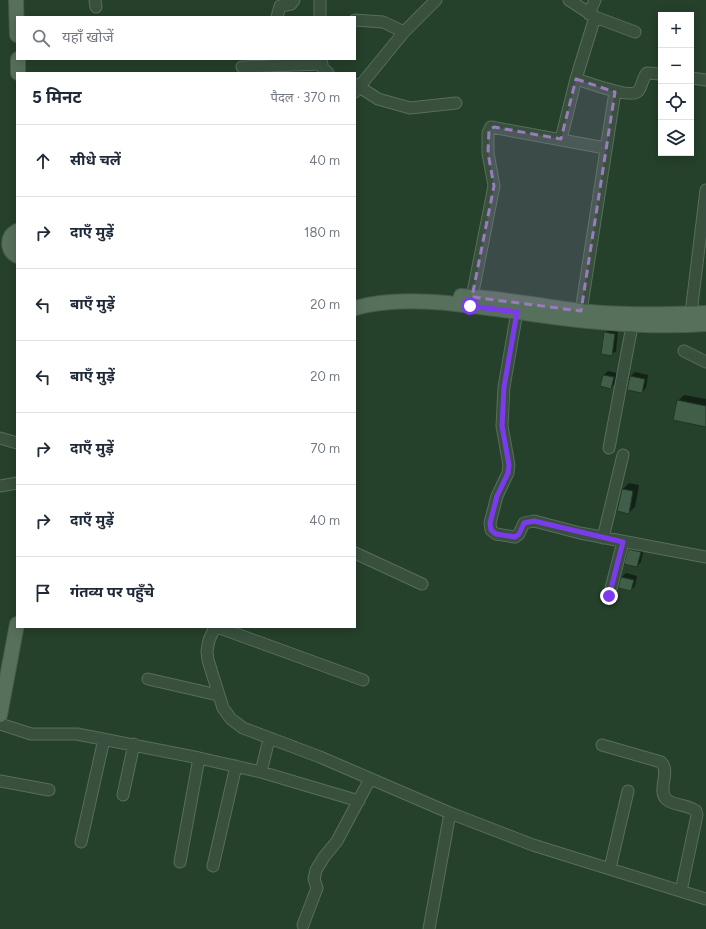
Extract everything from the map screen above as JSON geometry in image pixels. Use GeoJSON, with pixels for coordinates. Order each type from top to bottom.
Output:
{"type":"FeatureCollection","features":[{"type":"Feature","properties":{"kind":"main road"},"geometry":{"type":"LineString","coordinates":[[16,0],[16,16]]}},
{"type":"Feature","properties":{"kind":"main road"},"geometry":{"type":"LineString","coordinates":[[18,60],[18,72]]}},
{"type":"Feature","properties":{"kind":"main road"},"geometry":{"type":"LineString","coordinates":[[356,298],[400,294],[472,297],[492,298],[581,311],[706,313]]}},
{"type":"Feature","properties":{"kind":"main road"},"geometry":{"type":"LineString","coordinates":[[356,308],[383,302],[400,302],[470,306],[632,326],[706,324]]}},
{"type":"Feature","properties":{"kind":"main road"},"geometry":{"type":"LineString","coordinates":[[0,715],[16,628]]}},
{"type":"Feature","properties":{"kind":"street"},"geometry":{"type":"LineString","coordinates":[[277,16],[280,6],[291,4],[294,0]]}},
{"type":"Feature","properties":{"kind":"street"},"geometry":{"type":"LineString","coordinates":[[320,0],[320,16]]}},
{"type":"Feature","properties":{"kind":"street"},"geometry":{"type":"LineString","coordinates":[[436,0],[404,32],[357,88],[378,99],[410,108],[456,103]]}},
{"type":"Feature","properties":{"kind":"street"},"geometry":{"type":"LineString","coordinates":[[569,0],[592,16],[635,32]]}},
{"type":"Feature","properties":{"kind":"street"},"geometry":{"type":"LineString","coordinates":[[562,139],[592,16],[594,0]]}},
{"type":"Feature","properties":{"kind":"street"},"geometry":{"type":"LineString","coordinates":[[356,20],[382,22],[404,32]]}},
{"type":"Feature","properties":{"kind":"street"},"geometry":{"type":"LineString","coordinates":[[242,67],[266,62],[322,61],[324,70],[327,72]]}},
{"type":"Feature","properties":{"kind":"street"},"geometry":{"type":"LineString","coordinates":[[576,79],[615,92],[636,92],[647,73],[658,74]]}},
{"type":"Feature","properties":{"kind":"street"},"geometry":{"type":"LineString","coordinates":[[694,78],[706,80]]}},
{"type":"Feature","properties":{"kind":"street"},"geometry":{"type":"LineString","coordinates":[[581,311],[615,92]]}},
{"type":"Feature","properties":{"kind":"street"},"geometry":{"type":"LineString","coordinates":[[472,297],[494,186],[488,153],[489,130],[494,127],[606,148]]}},
{"type":"Feature","properties":{"kind":"street"},"geometry":{"type":"LineString","coordinates":[[691,313],[706,190]]}},
{"type":"Feature","properties":{"kind":"street"},"geometry":{"type":"LineString","coordinates":[[517,312],[504,387],[502,426],[509,465],[508,473],[497,496],[490,523],[491,530],[496,534],[515,537],[519,534],[524,523],[529,521],[603,538],[706,557]]}},
{"type":"Feature","properties":{"kind":"street"},"geometry":{"type":"LineString","coordinates":[[609,448],[632,326]]}},
{"type":"Feature","properties":{"kind":"street"},"geometry":{"type":"LineString","coordinates":[[684,352],[706,362]]}},
{"type":"Feature","properties":{"kind":"street"},"geometry":{"type":"LineString","coordinates":[[0,438],[16,443]]}},
{"type":"Feature","properties":{"kind":"street"},"geometry":{"type":"LineString","coordinates":[[603,538],[623,455]]}},
{"type":"Feature","properties":{"kind":"street"},"geometry":{"type":"LineString","coordinates":[[0,486],[16,483]]}},
{"type":"Feature","properties":{"kind":"street"},"geometry":{"type":"LineString","coordinates":[[609,596],[623,542]]}},
{"type":"Feature","properties":{"kind":"street"},"geometry":{"type":"LineString","coordinates":[[356,553],[422,584]]}},
{"type":"Feature","properties":{"kind":"street"},"geometry":{"type":"LineString","coordinates":[[215,628],[209,640],[207,651],[218,695],[223,708],[231,719],[243,728],[320,757],[450,813],[533,845],[706,899]]}},
{"type":"Feature","properties":{"kind":"street"},"geometry":{"type":"LineString","coordinates":[[219,628],[363,680]]}},
{"type":"Feature","properties":{"kind":"street"},"geometry":{"type":"LineString","coordinates":[[148,679],[218,695]]}},
{"type":"Feature","properties":{"kind":"street"},"geometry":{"type":"LineString","coordinates":[[0,724],[31,734],[77,734],[134,744],[261,772],[358,801]]}},
{"type":"Feature","properties":{"kind":"street"},"geometry":{"type":"LineString","coordinates":[[81,842],[104,739]]}},
{"type":"Feature","properties":{"kind":"street"},"geometry":{"type":"LineString","coordinates":[[261,772],[269,739]]}},
{"type":"Feature","properties":{"kind":"street"},"geometry":{"type":"LineString","coordinates":[[124,796],[134,744]]}},
{"type":"Feature","properties":{"kind":"street"},"geometry":{"type":"LineString","coordinates":[[602,745],[661,762],[665,769],[665,798],[669,801],[696,810],[697,815],[681,891]]}},
{"type":"Feature","properties":{"kind":"street"},"geometry":{"type":"LineString","coordinates":[[180,862],[199,758]]}},
{"type":"Feature","properties":{"kind":"street"},"geometry":{"type":"LineString","coordinates":[[213,866],[236,766]]}},
{"type":"Feature","properties":{"kind":"street"},"geometry":{"type":"LineString","coordinates":[[303,925],[317,888],[314,878],[316,870],[337,841],[370,779]]}},
{"type":"Feature","properties":{"kind":"street"},"geometry":{"type":"LineString","coordinates":[[0,781],[49,790]]}},
{"type":"Feature","properties":{"kind":"street"},"geometry":{"type":"LineString","coordinates":[[610,868],[628,791]]}},
{"type":"Feature","properties":{"kind":"street"},"geometry":{"type":"LineString","coordinates":[[429,929],[450,813]]}},
{"type":"Feature","properties":{"kind":"highlighted area"},"geometry":{"type":"Polygon","coordinates":[[[576,79],[615,92],[581,311],[472,297],[494,186],[488,153],[489,130],[494,127],[561,139],[576,79]]]}},
{"type":"Feature","properties":{"kind":"building"},"geometry":{"type":"Polygon","coordinates":[[[604,332],[615,334],[612,356],[601,354],[604,332]]]}},
{"type":"Feature","properties":{"kind":"building"},"geometry":{"type":"Polygon","coordinates":[[[603,375],[614,377],[611,389],[600,386],[603,375]]]}},
{"type":"Feature","properties":{"kind":"building"},"geometry":{"type":"Polygon","coordinates":[[[630,376],[645,379],[642,393],[627,390],[630,376]]]}},
{"type":"Feature","properties":{"kind":"building"},"geometry":{"type":"Polygon","coordinates":[[[677,400],[706,406],[706,427],[673,420],[677,400]]]}},
{"type":"Feature","properties":{"kind":"building"},"geometry":{"type":"Polygon","coordinates":[[[622,489],[633,491],[629,514],[617,511],[622,489]]]}},
{"type":"Feature","properties":{"kind":"building"},"geometry":{"type":"Polygon","coordinates":[[[628,549],[641,552],[637,567],[624,564],[628,549]]]}},
{"type":"Feature","properties":{"kind":"building"},"geometry":{"type":"Polygon","coordinates":[[[621,577],[634,580],[631,591],[618,588],[621,577]]]}},
{"type":"Feature","properties":{"kind":"route"},"geometry":{"type":"LineString","coordinates":[[470,306],[517,312],[504,387],[502,426],[509,465],[507,479],[502,484],[497,496],[490,523],[491,530],[501,536],[513,538],[519,534],[522,525],[526,521],[534,521],[623,542],[609,596]]}}]}
